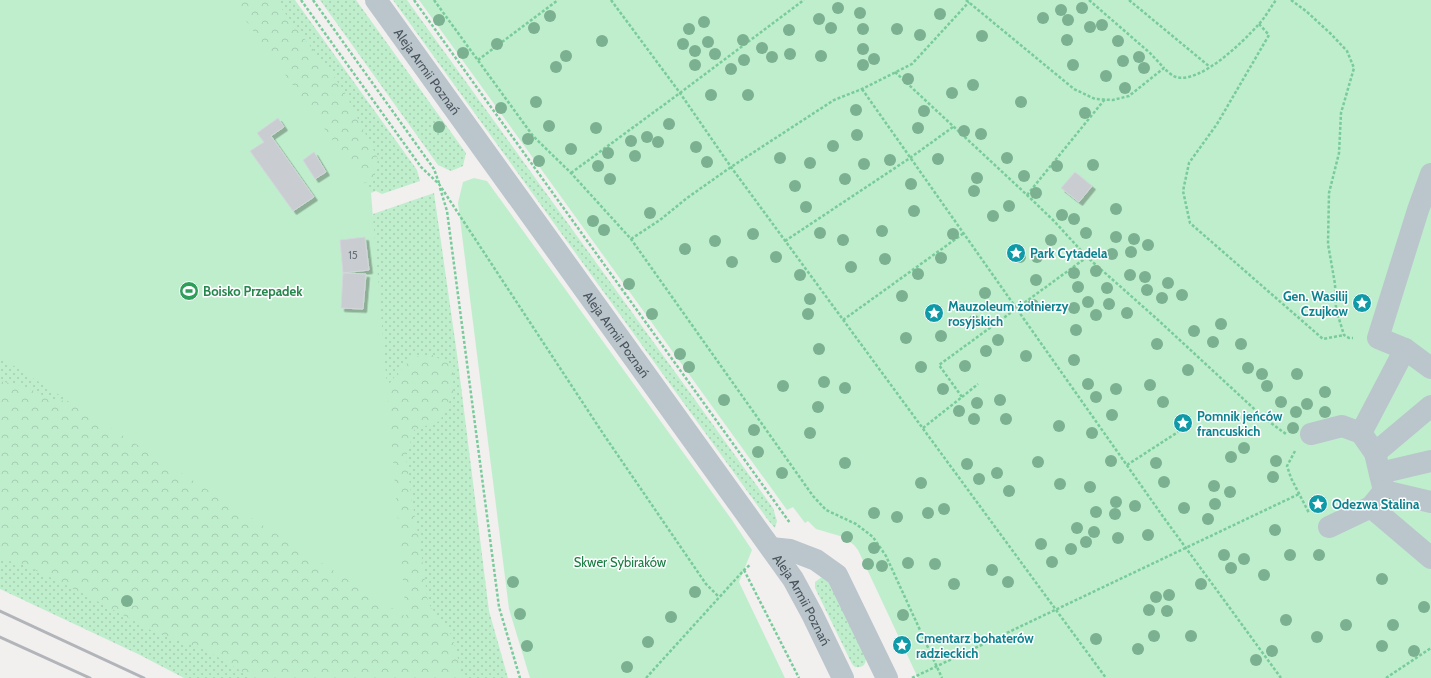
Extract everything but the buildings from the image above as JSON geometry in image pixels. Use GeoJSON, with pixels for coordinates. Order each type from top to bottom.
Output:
{"type":"FeatureCollection","features":[{"type":"Feature","properties":{"kind":"street","name":"Aleja Armii Poznań"},"geometry":{"type":"LineString","coordinates":[[376,0],[793,579],[843,678]]}},
{"type":"Feature","properties":{"kind":"street"},"geometry":{"type":"LineString","coordinates":[[1431,174],[1424,212],[1378,338],[1405,349],[1431,368]]}},
{"type":"Feature","properties":{"kind":"street"},"geometry":{"type":"LineString","coordinates":[[1405,349],[1362,433],[1378,481],[1431,558]]}},
{"type":"Feature","properties":{"kind":"street"},"geometry":{"type":"LineString","coordinates":[[1329,528],[1378,481],[1431,406]]}},
{"type":"Feature","properties":{"kind":"street"},"geometry":{"type":"LineString","coordinates":[[1311,434],[1342,426],[1362,433]]}},
{"type":"Feature","properties":{"kind":"street"},"geometry":{"type":"LineString","coordinates":[[1378,481],[1431,461]]}},
{"type":"Feature","properties":{"kind":"street"},"geometry":{"type":"LineString","coordinates":[[1378,481],[1431,502]]}},
{"type":"Feature","properties":{"kind":"street"},"geometry":{"type":"LineString","coordinates":[[771,548],[790,550],[816,560],[838,575],[887,678]]}},
{"type":"Feature","properties":{"kind":"path"},"geometry":{"type":"LineString","coordinates":[[301,0],[421,167],[439,184],[604,435],[706,584],[719,597]]}},
{"type":"Feature","properties":{"kind":"path"},"geometry":{"type":"LineString","coordinates":[[313,0],[434,168],[439,184],[447,211],[499,607],[520,678]]}},
{"type":"Feature","properties":{"kind":"path"},"geometry":{"type":"LineString","coordinates":[[414,0],[793,528]]}},
{"type":"Feature","properties":{"kind":"path"},"geometry":{"type":"LineString","coordinates":[[434,0],[533,136],[571,172],[631,239],[813,496],[826,510],[856,524],[873,537],[886,556],[942,678]]}},
{"type":"Feature","properties":{"kind":"path"},"geometry":{"type":"LineString","coordinates":[[478,60],[558,0]]}},
{"type":"Feature","properties":{"kind":"path"},"geometry":{"type":"LineString","coordinates":[[611,0],[680,93],[730,167],[1057,609],[1106,678]]}},
{"type":"Feature","properties":{"kind":"path"},"geometry":{"type":"LineString","coordinates":[[571,172],[804,0]]}},
{"type":"Feature","properties":{"kind":"path"},"geometry":{"type":"LineString","coordinates":[[1089,0],[1150,53],[1164,68],[1176,77],[1188,78],[1210,67],[1234,49],[1259,24],[1276,0]]}},
{"type":"Feature","properties":{"kind":"path"},"geometry":{"type":"LineString","coordinates":[[1129,0],[1210,67]]}},
{"type":"Feature","properties":{"kind":"path"},"geometry":{"type":"LineString","coordinates":[[1291,0],[1306,11],[1347,51],[1354,68],[1341,113],[1339,153],[1330,193],[1328,244],[1335,284],[1336,310],[1344,335]]}},
{"type":"Feature","properties":{"kind":"path"},"geometry":{"type":"LineString","coordinates":[[631,239],[660,220],[687,198],[730,167],[834,100],[862,89],[912,64],[968,1],[1074,89],[1094,99],[1113,100],[1129,96],[1164,68]]}},
{"type":"Feature","properties":{"kind":"path"},"geometry":{"type":"LineString","coordinates":[[1259,24],[1269,35],[1217,124],[1188,163],[1183,191],[1190,223],[1323,339],[1344,335],[1349,338],[1378,338]]}},
{"type":"Feature","properties":{"kind":"path"},"geometry":{"type":"LineString","coordinates":[[895,72],[1054,221],[1087,257],[1157,319],[1264,418],[1287,435]]}},
{"type":"Feature","properties":{"kind":"path"},"geometry":{"type":"LineString","coordinates":[[862,89],[1127,465],[1281,678]]}},
{"type":"Feature","properties":{"kind":"path"},"geometry":{"type":"LineString","coordinates":[[1027,195],[1105,99]]}},
{"type":"Feature","properties":{"kind":"path"},"geometry":{"type":"LineString","coordinates":[[785,242],[910,158],[953,127]]}},
{"type":"Feature","properties":{"kind":"path"},"geometry":{"type":"LineString","coordinates":[[843,320],[964,233]]}},
{"type":"Feature","properties":{"kind":"path"},"geometry":{"type":"LineString","coordinates":[[962,397],[939,365],[1087,257]]}},
{"type":"Feature","properties":{"kind":"path"},"geometry":{"type":"LineString","coordinates":[[922,428],[978,384]]}},
{"type":"Feature","properties":{"kind":"path"},"geometry":{"type":"LineString","coordinates":[[1127,465],[1178,432]]}},
{"type":"Feature","properties":{"kind":"path"},"geometry":{"type":"LineString","coordinates":[[1294,452],[1287,466],[1308,512]]}},
{"type":"Feature","properties":{"kind":"path"},"geometry":{"type":"LineString","coordinates":[[912,678],[1299,494]]}},
{"type":"Feature","properties":{"kind":"path"},"geometry":{"type":"LineString","coordinates":[[646,678],[744,570],[799,678]]}},
{"type":"Feature","properties":{"kind":"path"},"geometry":{"type":"LineString","coordinates":[[1386,678],[1431,648]]}},
{"type":"Feature","properties":{"kind":"green space","name":"Boisko Przepadek"},"geometry":{"type":"Polygon","coordinates":[[[0,0],[231,0],[371,193],[406,617],[0,357],[0,0]]]}},
{"type":"Feature","properties":{"kind":"green space"},"geometry":{"type":"Polygon","coordinates":[[[162,0],[295,0],[417,170],[420,181],[382,194],[376,191],[371,193],[162,0]]]}},
{"type":"Feature","properties":{"kind":"green space"},"geometry":{"type":"Polygon","coordinates":[[[197,0],[275,0],[343,89],[378,159],[373,181],[349,187],[197,0]]]}},
{"type":"Feature","properties":{"kind":"green space"},"geometry":{"type":"Polygon","coordinates":[[[320,0],[356,0],[466,153],[463,166],[451,171],[438,165],[320,0]]]}},
{"type":"Feature","properties":{"kind":"green space"},"geometry":{"type":"Polygon","coordinates":[[[393,0],[407,0],[773,508],[777,521],[775,528],[768,520],[393,0]]]}},
{"type":"Feature","properties":{"kind":"green space","name":"Park Cytadela"},"geometry":{"type":"Polygon","coordinates":[[[419,0],[1431,0],[1431,678],[918,678],[858,550],[854,545],[840,536],[816,529],[808,521],[805,523],[793,507],[787,510],[419,0]]]}},
{"type":"Feature","properties":{"kind":"green space","name":"Skwer Sybiraków"},"geometry":{"type":"Polygon","coordinates":[[[474,178],[487,181],[732,520],[752,550],[739,582],[785,678],[530,678],[509,609],[458,203],[463,182],[474,178]]]}},
{"type":"Feature","properties":{"kind":"green space"},"geometry":{"type":"Polygon","coordinates":[[[434,193],[457,354],[489,611],[508,678],[184,678],[138,654],[0,589],[0,314],[373,225],[373,214],[434,193]]]}},
{"type":"Feature","properties":{"kind":"green space"},"geometry":{"type":"Polygon","coordinates":[[[432,355],[453,366],[453,394],[440,421],[414,430],[406,457],[428,603],[452,636],[463,678],[253,678],[204,649],[156,633],[86,595],[23,564],[0,559],[0,381],[26,387],[52,400],[69,401],[375,402],[397,374],[413,357],[432,355]]]}},
{"type":"Feature","properties":{"kind":"green space"},"geometry":{"type":"Polygon","coordinates":[[[822,577],[826,577],[866,656],[866,661],[862,666],[855,667],[852,664],[815,588],[815,582],[822,577]]]}},
{"type":"Feature","properties":{"kind":"railway"},"geometry":{"type":"LineString","coordinates":[[0,611],[144,678]]}},
{"type":"Feature","properties":{"kind":"railway"},"geometry":{"type":"LineString","coordinates":[[0,637],[90,678]]}},
{"type":"Feature","properties":{"kind":"place","name":"Park Cytadela"},"geometry":{"type":"Point","coordinates":[1016,253]}},
{"type":"Feature","properties":{"kind":"place","name":"Boisko Przepadek"},"geometry":{"type":"Point","coordinates":[189,291]}},
{"type":"Feature","properties":{"kind":"place","name":"Gen. Wasilij Czujkow"},"geometry":{"type":"Point","coordinates":[1362,303]}},
{"type":"Feature","properties":{"kind":"place","name":"Mauzoleum żołnierzy rosyjskich"},"geometry":{"type":"Point","coordinates":[934,313]}},
{"type":"Feature","properties":{"kind":"place","name":"Pomnik jeńców francuskich"},"geometry":{"type":"Point","coordinates":[1183,423]}},
{"type":"Feature","properties":{"kind":"place","name":"Odezwa Stalina"},"geometry":{"type":"Point","coordinates":[1318,504]}},
{"type":"Feature","properties":{"kind":"place","name":"Cmentarz bohaterów radzieckich"},"geometry":{"type":"Point","coordinates":[902,645]}}]}
